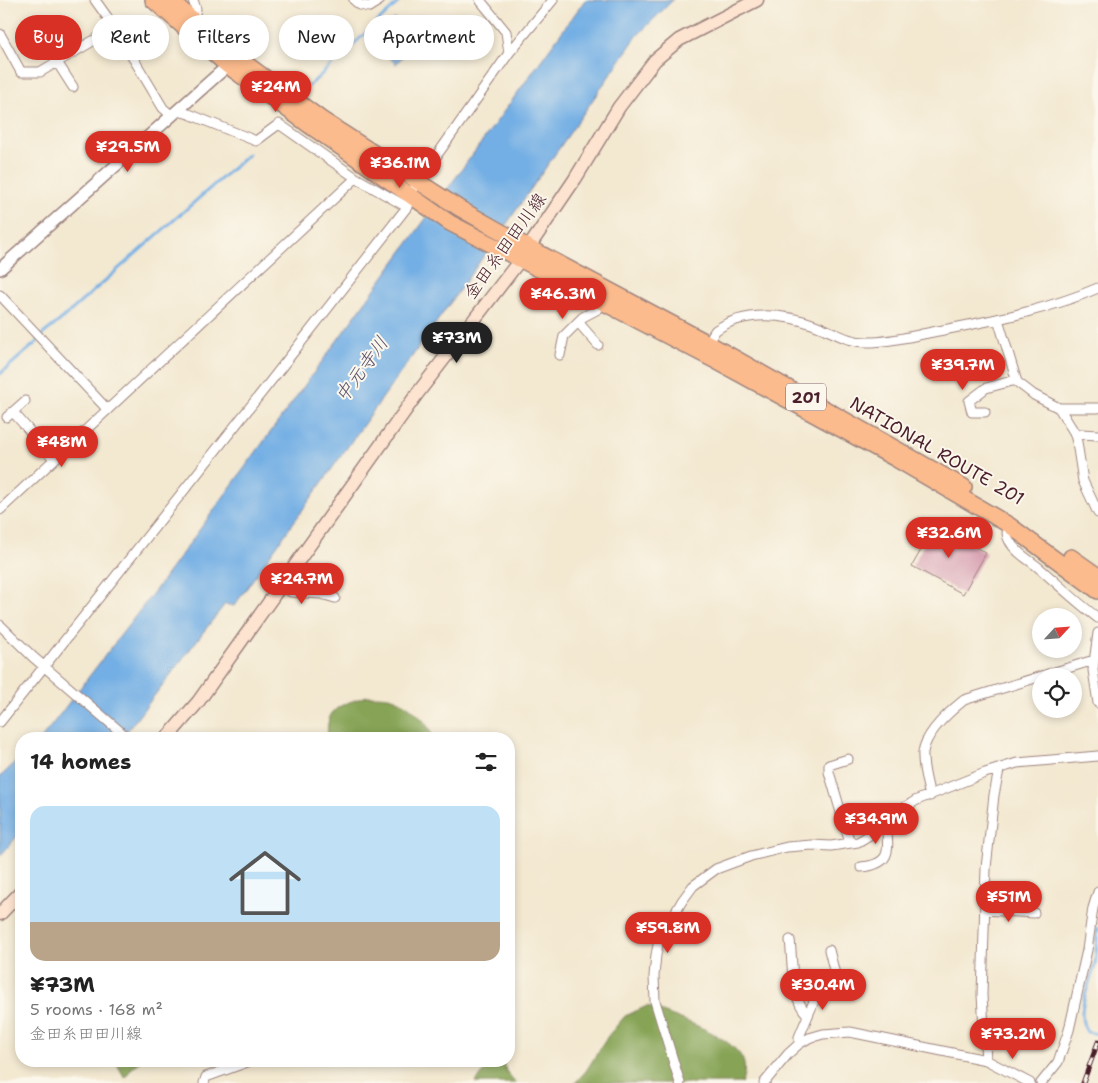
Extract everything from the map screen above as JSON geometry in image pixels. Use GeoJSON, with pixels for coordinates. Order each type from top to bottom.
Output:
{"type":"FeatureCollection","features":[{"type":"Feature","properties":{"kind":"highway","name":"NATIONAL ROUTE 201"},"geometry":{"type":"LineString","coordinates":[[153,0],[233,61],[306,123],[416,195],[450,223],[716,361],[896,459],[1010,526],[1095,580]]}},
{"type":"Feature","properties":{"kind":"highway","name":"NATIONAL ROUTE 201"},"geometry":{"type":"LineString","coordinates":[[170,0],[186,15]]}},
{"type":"Feature","properties":{"kind":"highway","name":"NATIONAL ROUTE 201"},"geometry":{"type":"LineString","coordinates":[[416,195],[459,208],[900,450],[1000,508],[1095,580]]}},
{"type":"Feature","properties":{"kind":"main road","name":"金田糸田田川線"},"geometry":{"type":"LineString","coordinates":[[172,732],[198,702],[417,394],[520,260],[575,179],[619,107],[655,60],[679,40],[757,0]]}},
{"type":"Feature","properties":{"kind":"main road"},"geometry":{"type":"LineString","coordinates":[[0,914],[15,898]]}},
{"type":"Feature","properties":{"kind":"street"},"geometry":{"type":"LineString","coordinates":[[95,0],[106,15]]}},
{"type":"Feature","properties":{"kind":"street"},"geometry":{"type":"LineString","coordinates":[[193,0],[196,9],[194,15]]}},
{"type":"Feature","properties":{"kind":"street"},"geometry":{"type":"LineString","coordinates":[[354,0],[360,5],[369,7],[380,0]]}},
{"type":"Feature","properties":{"kind":"street"},"geometry":{"type":"LineString","coordinates":[[480,0],[506,32],[509,53]]}},
{"type":"Feature","properties":{"kind":"street"},"geometry":{"type":"LineString","coordinates":[[0,722],[47,669],[416,195],[509,53],[553,0]]}},
{"type":"Feature","properties":{"kind":"street"},"geometry":{"type":"LineString","coordinates":[[0,34],[21,72],[40,72],[92,41]]}},
{"type":"Feature","properties":{"kind":"street"},"geometry":{"type":"LineString","coordinates":[[134,60],[163,108],[175,114],[189,114],[256,141],[279,124],[356,178],[416,195]]}},
{"type":"Feature","properties":{"kind":"street"},"geometry":{"type":"LineString","coordinates":[[0,269],[233,61]]}},
{"type":"Feature","properties":{"kind":"street"},"geometry":{"type":"LineString","coordinates":[[57,62],[73,87]]}},
{"type":"Feature","properties":{"kind":"street"},"geometry":{"type":"LineString","coordinates":[[0,510],[356,178]]}},
{"type":"Feature","properties":{"kind":"street"},"geometry":{"type":"LineString","coordinates":[[708,343],[715,331],[733,322],[753,316],[794,319],[815,325],[851,341],[870,342],[998,319],[1059,304],[1098,288]]}},
{"type":"Feature","properties":{"kind":"street"},"geometry":{"type":"LineString","coordinates":[[0,295],[107,410]]}},
{"type":"Feature","properties":{"kind":"street"},"geometry":{"type":"LineString","coordinates":[[560,355],[564,336],[583,317],[598,309],[602,302]]}},
{"type":"Feature","properties":{"kind":"street"},"geometry":{"type":"LineString","coordinates":[[998,319],[1016,380],[1034,395],[1059,408],[1098,408]]}},
{"type":"Feature","properties":{"kind":"street"},"geometry":{"type":"LineString","coordinates":[[578,322],[598,346]]}},
{"type":"Feature","properties":{"kind":"street"},"geometry":{"type":"LineString","coordinates":[[985,412],[972,412],[969,401],[986,388],[1016,380]]}},
{"type":"Feature","properties":{"kind":"street"},"geometry":{"type":"LineString","coordinates":[[25,401],[10,415],[54,459]]}},
{"type":"Feature","properties":{"kind":"street"},"geometry":{"type":"LineString","coordinates":[[1059,408],[1076,437],[1083,481],[1098,512]]}},
{"type":"Feature","properties":{"kind":"street"},"geometry":{"type":"LineString","coordinates":[[1076,437],[1081,434],[1098,435]]}},
{"type":"Feature","properties":{"kind":"street"},"geometry":{"type":"LineString","coordinates":[[1010,526],[1006,533],[1013,547],[1098,618]]}},
{"type":"Feature","properties":{"kind":"street"},"geometry":{"type":"LineString","coordinates":[[281,585],[290,592],[321,594],[335,598]]}},
{"type":"Feature","properties":{"kind":"street"},"geometry":{"type":"LineString","coordinates":[[0,625],[47,669],[121,732]]}},
{"type":"Feature","properties":{"kind":"street"},"geometry":{"type":"LineString","coordinates":[[1098,633],[1093,670],[1098,703]]}},
{"type":"Feature","properties":{"kind":"street"},"geometry":{"type":"LineString","coordinates":[[930,796],[923,753],[927,740],[948,713],[964,700],[1094,660]]}},
{"type":"Feature","properties":{"kind":"street"},"geometry":{"type":"LineString","coordinates":[[680,1083],[655,1001],[654,976],[659,940],[693,886],[716,869],[752,856],[787,847],[831,846],[863,839],[900,810],[917,800],[1016,763],[1098,756]]}},
{"type":"Feature","properties":{"kind":"street"},"geometry":{"type":"LineString","coordinates":[[848,759],[829,765],[829,772],[850,843]]}},
{"type":"Feature","properties":{"kind":"street"},"geometry":{"type":"LineString","coordinates":[[986,1060],[982,995],[986,868],[994,795],[999,770]]}},
{"type":"Feature","properties":{"kind":"street"},"geometry":{"type":"LineString","coordinates":[[861,867],[874,866],[888,853],[886,822]]}},
{"type":"Feature","properties":{"kind":"street"},"geometry":{"type":"LineString","coordinates":[[1042,1083],[1058,1062],[1070,1030],[1087,950],[1093,908],[1098,892]]}},
{"type":"Feature","properties":{"kind":"street"},"geometry":{"type":"LineString","coordinates":[[985,910],[1034,913]]}},
{"type":"Feature","properties":{"kind":"street"},"geometry":{"type":"LineString","coordinates":[[790,940],[795,989],[800,1008],[808,1015]]}},
{"type":"Feature","properties":{"kind":"street"},"geometry":{"type":"LineString","coordinates":[[799,1044],[799,1037],[822,982],[828,978],[840,978],[829,950]]}},
{"type":"Feature","properties":{"kind":"street"},"geometry":{"type":"LineString","coordinates":[[770,1081],[788,1054],[799,1044],[823,1034],[850,1032],[986,1060],[1030,1083]]}},
{"type":"Feature","properties":{"kind":"street"},"geometry":{"type":"LineString","coordinates":[[204,1083],[206,1077],[234,1067]]}},
{"type":"Feature","properties":{"kind":"green space"},"geometry":{"type":"Polygon","coordinates":[[[367,696],[394,699],[415,712],[431,732],[327,732],[332,714],[336,709],[367,696]]]}},
{"type":"Feature","properties":{"kind":"green space"},"geometry":{"type":"Polygon","coordinates":[[[647,1006],[701,1027],[727,1042],[743,1060],[745,1069],[742,1083],[575,1083],[586,1071],[608,1036],[625,1016],[647,1006]]]}},
{"type":"Feature","properties":{"kind":"green space"},"geometry":{"type":"Polygon","coordinates":[[[119,1067],[134,1067],[131,1069],[125,1078],[119,1067]]]}},
{"type":"Feature","properties":{"kind":"green space"},"geometry":{"type":"Polygon","coordinates":[[[488,1067],[505,1067],[516,1083],[475,1083],[488,1067]]]}},
{"type":"Feature","properties":{"kind":"water","name":"中元寺川"},"geometry":{"type":"Polygon","coordinates":[[[585,0],[673,0],[637,36],[508,222],[234,606],[225,604],[126,732],[46,732],[160,584],[585,0]]]}},
{"type":"Feature","properties":{"kind":"water"},"geometry":{"type":"Polygon","coordinates":[[[15,763],[15,839],[0,856],[0,777],[15,763]]]}},
{"type":"Feature","properties":{"kind":"building"},"geometry":{"type":"Polygon","coordinates":[[[935,525],[986,553],[963,594],[912,566],[935,525]]]}},
{"type":"Feature","properties":{"kind":"waterway"},"geometry":{"type":"LineString","coordinates":[[309,86],[401,0]]}},
{"type":"Feature","properties":{"kind":"waterway"},"geometry":{"type":"LineString","coordinates":[[0,374],[37,342],[38,338],[249,154]]}},
{"type":"Feature","properties":{"kind":"waterway"},"geometry":{"type":"LineString","coordinates":[[1098,928],[1095,964],[1082,1007],[1083,1024],[1087,1032],[1098,1034]]}},
{"type":"Feature","properties":{"kind":"railway"},"geometry":{"type":"LineString","coordinates":[[1083,1083],[1098,1042]]}}]}
